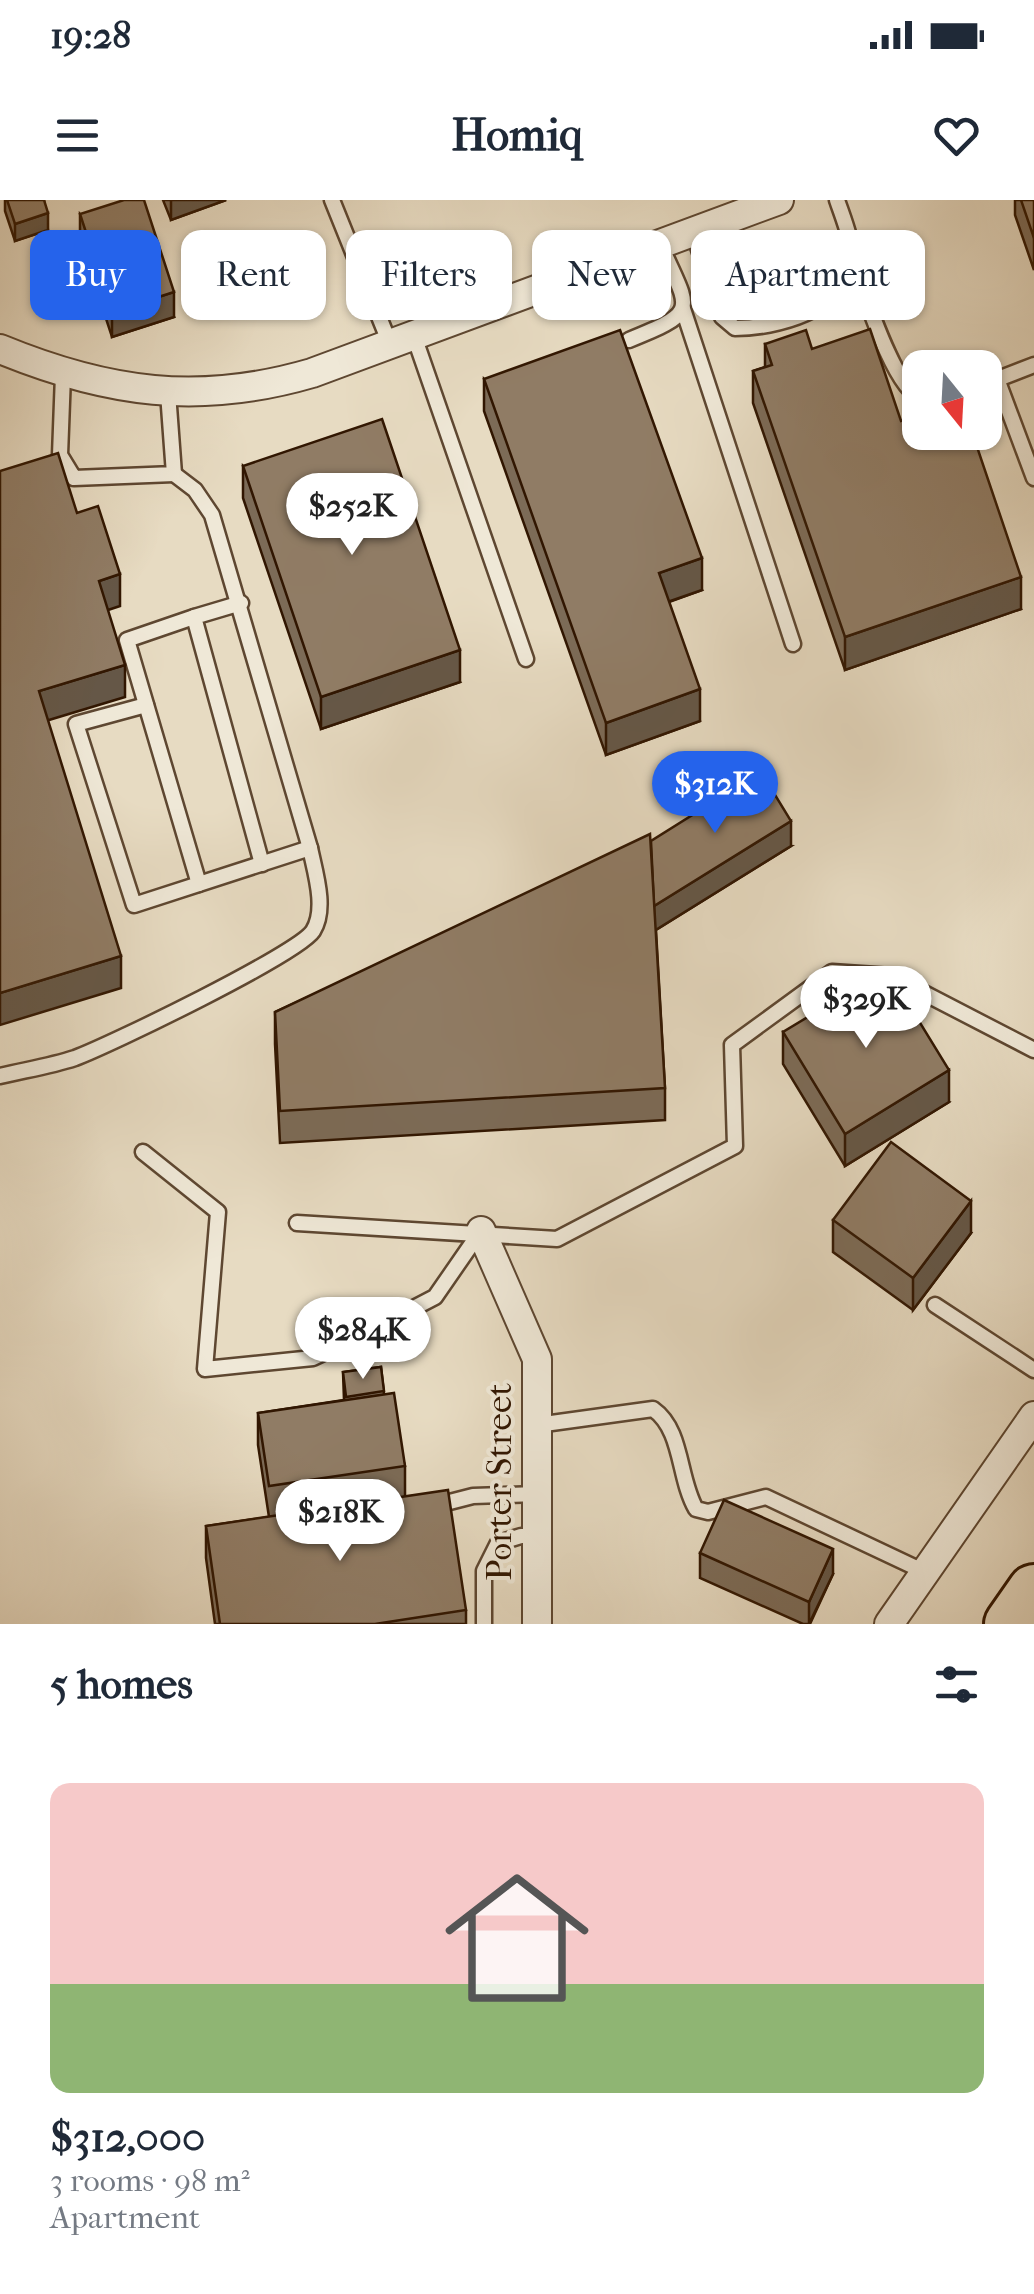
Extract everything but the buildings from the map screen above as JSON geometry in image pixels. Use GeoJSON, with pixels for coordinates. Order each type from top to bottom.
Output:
{"type":"FeatureCollection","features":[{"type":"Feature","properties":{"kind":"highway"},"geometry":{"type":"LineString","coordinates":[[1011,1624],[1034,1591]]}},
{"type":"Feature","properties":{"kind":"street"},"geometry":{"type":"LineString","coordinates":[[698,230],[778,200]]}},
{"type":"Feature","properties":{"kind":"street"},"geometry":{"type":"LineString","coordinates":[[0,349],[63,374],[168,392],[247,389],[283,382],[532,292]]}},
{"type":"Feature","properties":{"kind":"street","name":"Porter Street"},"geometry":{"type":"LineString","coordinates":[[480,1231],[536,1360],[537,1624]]}},
{"type":"Feature","properties":{"kind":"street"},"geometry":{"type":"LineString","coordinates":[[889,1624],[1034,1416]]}},
{"type":"Feature","properties":{"kind":"lane"},"geometry":{"type":"LineString","coordinates":[[332,200],[402,340],[526,659]]}},
{"type":"Feature","properties":{"kind":"lane"},"geometry":{"type":"LineString","coordinates":[[837,200],[844,230]]}},
{"type":"Feature","properties":{"kind":"lane"},"geometry":{"type":"LineString","coordinates":[[671,269],[683,296],[683,309],[793,644]]}},
{"type":"Feature","properties":{"kind":"lane"},"geometry":{"type":"LineString","coordinates":[[629,340],[677,320],[683,309]]}},
{"type":"Feature","properties":{"kind":"lane"},"geometry":{"type":"LineString","coordinates":[[726,320],[736,328],[790,320]]}},
{"type":"Feature","properties":{"kind":"lane"},"geometry":{"type":"LineString","coordinates":[[876,320],[902,381]]}},
{"type":"Feature","properties":{"kind":"lane"},"geometry":{"type":"LineString","coordinates":[[1002,378],[1034,365]]}},
{"type":"Feature","properties":{"kind":"lane"},"geometry":{"type":"LineString","coordinates":[[0,1076],[74,1058],[292,950],[314,930],[320,896],[310,848],[212,515],[196,490],[174,474],[74,478],[60,455],[63,374]]}},
{"type":"Feature","properties":{"kind":"lane"},"geometry":{"type":"LineString","coordinates":[[168,392],[174,474]]}},
{"type":"Feature","properties":{"kind":"lane"},"geometry":{"type":"LineString","coordinates":[[1002,407],[1034,478]]}},
{"type":"Feature","properties":{"kind":"lane"},"geometry":{"type":"LineString","coordinates":[[200,884],[126,640],[240,603]]}},
{"type":"Feature","properties":{"kind":"lane"},"geometry":{"type":"LineString","coordinates":[[194,617],[262,864]]}},
{"type":"Feature","properties":{"kind":"lane"},"geometry":{"type":"LineString","coordinates":[[146,705],[76,724],[134,905],[310,848]]}},
{"type":"Feature","properties":{"kind":"lane"},"geometry":{"type":"LineString","coordinates":[[297,1224],[480,1231],[558,1239],[735,1146],[732,1044],[832,972],[890,976],[1034,1050]]}},
{"type":"Feature","properties":{"kind":"lane"},"geometry":{"type":"LineString","coordinates":[[143,1152],[218,1212],[206,1369],[313,1358],[360,1336],[435,1297],[480,1231]]}},
{"type":"Feature","properties":{"kind":"lane"},"geometry":{"type":"LineString","coordinates":[[935,1304],[1034,1370]]}},
{"type":"Feature","properties":{"kind":"lane"},"geometry":{"type":"LineString","coordinates":[[537,1425],[652,1409],[668,1426],[696,1509],[708,1512],[766,1497],[926,1572]]}},
{"type":"Feature","properties":{"kind":"lane"},"geometry":{"type":"LineString","coordinates":[[420,1509],[473,1496],[537,1494]]}},
{"type":"Feature","properties":{"kind":"lane"},"geometry":{"type":"LineString","coordinates":[[484,1624],[484,1570],[498,1544],[521,1536],[537,1536]]}}]}
